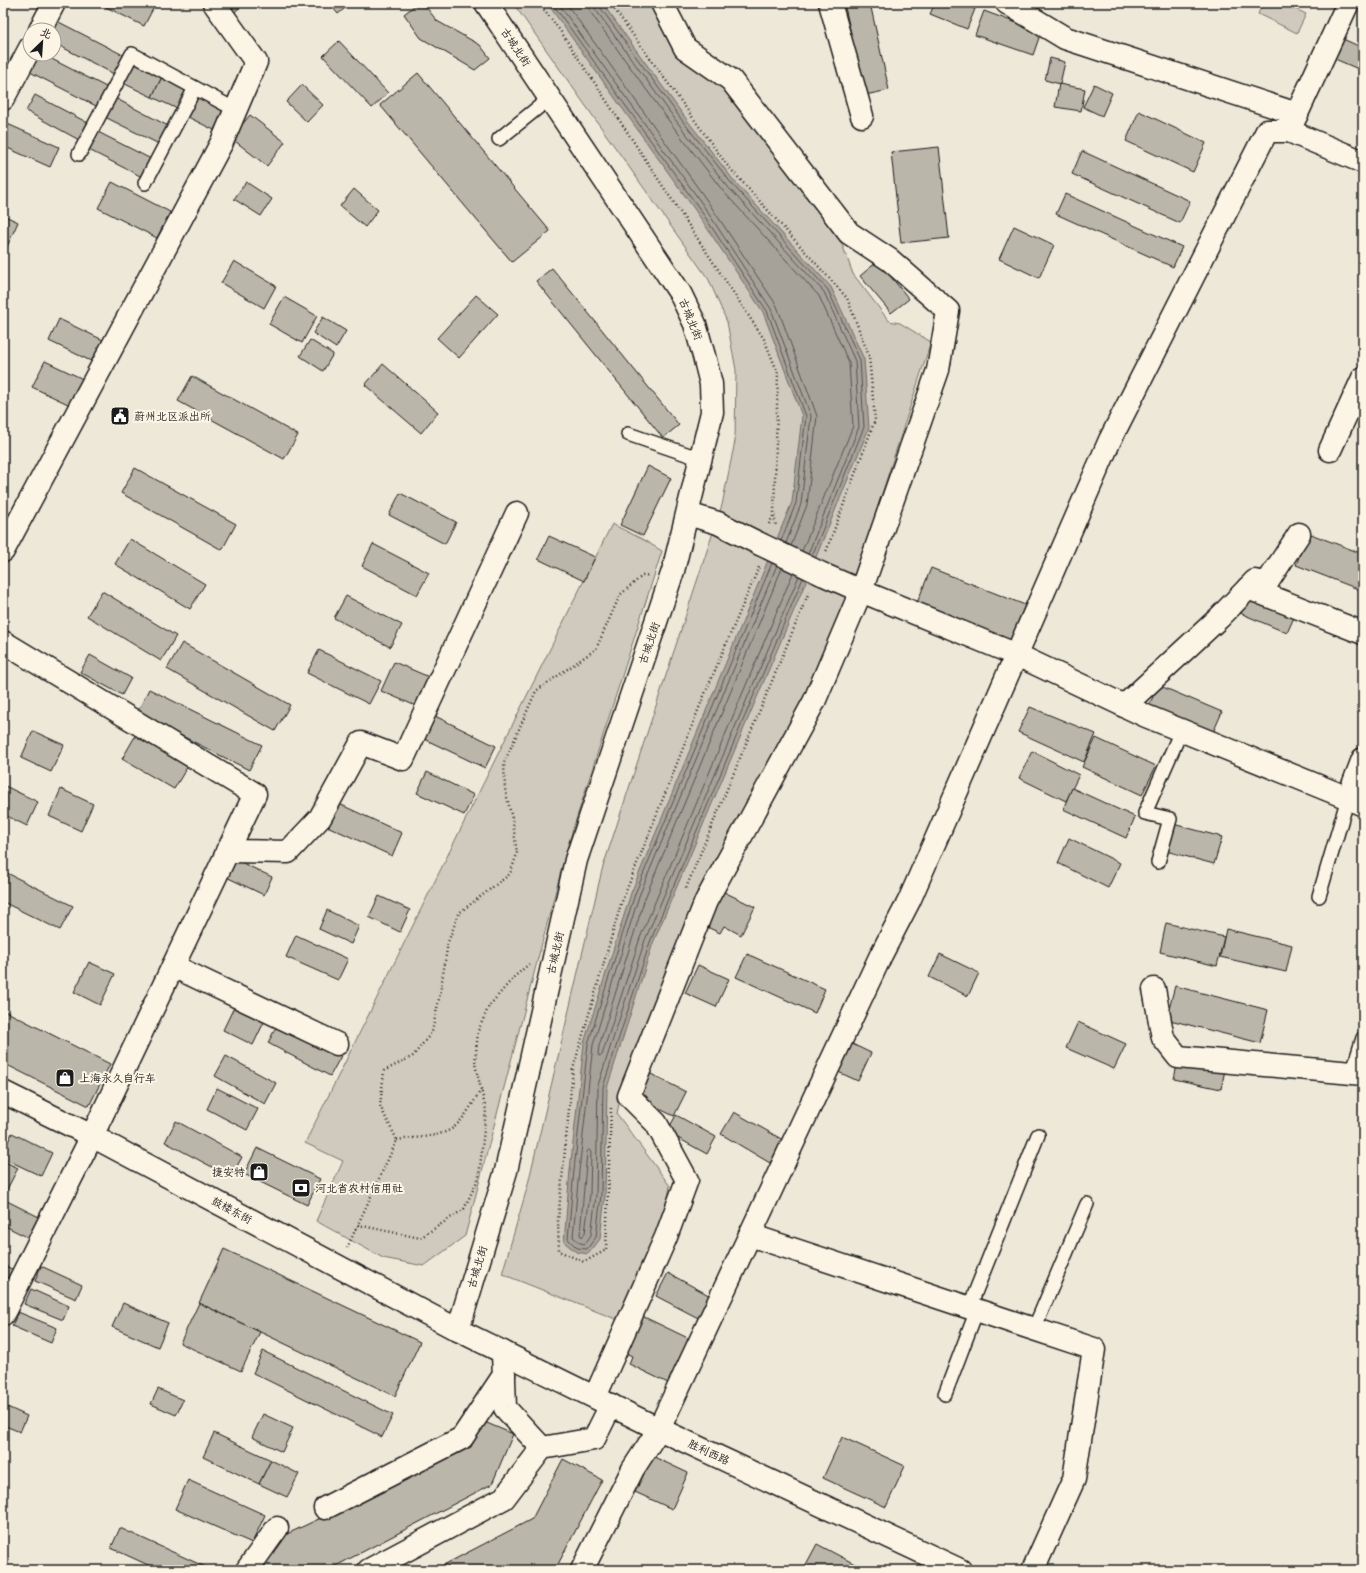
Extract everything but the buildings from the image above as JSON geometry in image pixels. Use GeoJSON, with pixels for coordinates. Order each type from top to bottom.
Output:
{"type":"FeatureCollection","features":[{"type":"Feature","properties":{"kind":"street"},"geometry":{"type":"LineString","coordinates":[[44,22],[54,3]]}},
{"type":"Feature","properties":{"kind":"street"},"geometry":{"type":"LineString","coordinates":[[3,551],[222,142],[256,62],[214,3]]}},
{"type":"Feature","properties":{"kind":"street"},"geometry":{"type":"LineString","coordinates":[[369,1570],[504,1498],[542,1448],[594,1439],[603,1401],[687,1180],[656,1122],[629,1096],[706,902],[814,702],[938,370],[948,311],[890,260],[849,233],[730,80],[686,48],[662,3]]}},
{"type":"Feature","properties":{"kind":"street"},"geometry":{"type":"LineString","coordinates":[[830,3],[862,116]]}},
{"type":"Feature","properties":{"kind":"street"},"geometry":{"type":"LineString","coordinates":[[1007,3],[1065,38],[1293,123],[1363,162]]}},
{"type":"Feature","properties":{"kind":"street"},"geometry":{"type":"LineString","coordinates":[[582,1570],[634,1470],[659,1429],[881,955],[909,901],[1110,440],[1267,131],[1293,123],[1348,3]]}},
{"type":"Feature","properties":{"kind":"street","name":"古城北街"},"geometry":{"type":"LineString","coordinates":[[458,1330],[506,1171],[576,860],[673,571],[712,412],[711,384],[695,324],[680,293],[550,98],[491,5]]}},
{"type":"Feature","properties":{"kind":"street"},"geometry":{"type":"LineString","coordinates":[[3,98],[22,62]]}},
{"type":"Feature","properties":{"kind":"street"},"geometry":{"type":"LineString","coordinates":[[1330,450],[1363,378]]}},
{"type":"Feature","properties":{"kind":"street"},"geometry":{"type":"LineString","coordinates":[[227,851],[288,852],[320,818],[361,743],[403,759],[517,513]]}},
{"type":"Feature","properties":{"kind":"street"},"geometry":{"type":"LineString","coordinates":[[688,514],[718,523],[855,589],[1017,655],[1124,706],[1181,731],[1356,801],[1363,759]]}},
{"type":"Feature","properties":{"kind":"street"},"geometry":{"type":"LineString","coordinates":[[1124,706],[1219,618],[1255,581],[1267,583],[1299,534]]}},
{"type":"Feature","properties":{"kind":"street"},"geometry":{"type":"LineString","coordinates":[[1248,588],[1363,633]]}},
{"type":"Feature","properties":{"kind":"street"},"geometry":{"type":"LineString","coordinates":[[3,642],[255,794],[92,1136],[3,1314]]}},
{"type":"Feature","properties":{"kind":"street"},"geometry":{"type":"LineString","coordinates":[[173,966],[337,1044]]}},
{"type":"Feature","properties":{"kind":"street"},"geometry":{"type":"LineString","coordinates":[[1154,989],[1163,1038],[1178,1057],[1358,1073]]}},
{"type":"Feature","properties":{"kind":"street","name":"鼓楼东街"},"geometry":{"type":"LineString","coordinates":[[3,1092],[92,1136],[458,1330]]}},
{"type":"Feature","properties":{"kind":"street"},"geometry":{"type":"LineString","coordinates":[[750,1235],[1094,1349],[1074,1479],[1033,1570]]}},
{"type":"Feature","properties":{"kind":"street","name":"胜利西路"},"geometry":{"type":"LineString","coordinates":[[458,1330],[937,1565],[960,1570]]}},
{"type":"Feature","properties":{"kind":"street"},"geometry":{"type":"LineString","coordinates":[[503,1352],[505,1408],[542,1448]]}},
{"type":"Feature","properties":{"kind":"street"},"geometry":{"type":"LineString","coordinates":[[325,1508],[462,1438],[504,1375]]}},
{"type":"Feature","properties":{"kind":"street"},"geometry":{"type":"LineString","coordinates":[[247,1570],[277,1528]]}},
{"type":"Feature","properties":{"kind":"lane"},"geometry":{"type":"LineString","coordinates":[[79,154],[132,54],[236,110]]}},
{"type":"Feature","properties":{"kind":"lane"},"geometry":{"type":"LineString","coordinates":[[145,183],[195,88]]}},
{"type":"Feature","properties":{"kind":"lane"},"geometry":{"type":"LineString","coordinates":[[499,139],[550,98]]}},
{"type":"Feature","properties":{"kind":"lane"},"geometry":{"type":"LineString","coordinates":[[628,434],[701,459]]}},
{"type":"Feature","properties":{"kind":"lane"},"geometry":{"type":"LineString","coordinates":[[1158,862],[1170,819],[1145,813],[1181,731]]}},
{"type":"Feature","properties":{"kind":"lane"},"geometry":{"type":"LineString","coordinates":[[1320,896],[1356,801]]}},
{"type":"Feature","properties":{"kind":"lane"},"geometry":{"type":"LineString","coordinates":[[1358,1073],[1363,1038]]}},
{"type":"Feature","properties":{"kind":"lane"},"geometry":{"type":"LineString","coordinates":[[945,1394],[973,1309],[1038,1135]]}},
{"type":"Feature","properties":{"kind":"lane"},"geometry":{"type":"LineString","coordinates":[[1034,1329],[1087,1204]]}},
{"type":"Feature","properties":{"kind":"path"},"geometry":{"type":"LineString","coordinates":[[540,3],[561,32],[764,339],[778,374],[774,513],[776,527]]}},
{"type":"Feature","properties":{"kind":"path"},"geometry":{"type":"LineString","coordinates":[[610,3],[727,165],[846,298],[855,320],[869,356],[876,420],[826,552]]}},
{"type":"Feature","properties":{"kind":"path"},"geometry":{"type":"LineString","coordinates":[[612,1104],[606,1250],[584,1262],[559,1251],[558,1220],[573,1069],[621,904],[701,703],[761,562]]}},
{"type":"Feature","properties":{"kind":"path"},"geometry":{"type":"LineString","coordinates":[[397,1140],[380,1106],[384,1071],[413,1056],[432,1032],[440,994],[448,942],[459,913],[510,874],[516,854],[513,823],[505,789],[504,763],[536,691],[596,649],[620,595],[642,576],[673,571]]}},
{"type":"Feature","properties":{"kind":"path"},"geometry":{"type":"LineString","coordinates":[[685,890],[810,589]]}},
{"type":"Feature","properties":{"kind":"path"},"geometry":{"type":"LineString","coordinates":[[358,1225],[420,1238],[464,1209],[479,1177],[486,1110],[474,1064],[478,1031],[489,1006],[514,977],[534,960]]}},
{"type":"Feature","properties":{"kind":"path"},"geometry":{"type":"LineString","coordinates":[[397,1140],[437,1134],[453,1128],[469,1109],[481,1090]]}},
{"type":"Feature","properties":{"kind":"path"},"geometry":{"type":"LineString","coordinates":[[338,1266],[397,1140]]}},
{"type":"Feature","properties":{"kind":"shaded area"},"geometry":{"type":"Polygon","coordinates":[[[513,3],[650,3],[670,38],[728,90],[842,244],[853,274],[889,321],[900,323],[931,342],[868,537],[816,681],[622,1088],[617,1114],[670,1186],[661,1235],[618,1320],[502,1274],[527,1188],[602,870],[722,505],[735,441],[736,370],[727,322],[709,280],[513,3]]]}},
{"type":"Feature","properties":{"kind":"shaded area"},"geometry":{"type":"Polygon","coordinates":[[[1263,3],[1283,3],[1306,14],[1297,33],[1258,14],[1263,3]]]}},
{"type":"Feature","properties":{"kind":"shaded area"},"geometry":{"type":"Polygon","coordinates":[[[612,524],[662,551],[567,848],[465,1236],[424,1266],[383,1258],[316,1221],[343,1161],[305,1143],[612,524]]]}},
{"type":"Feature","properties":{"kind":"water"},"geometry":{"type":"Polygon","coordinates":[[[547,3],[602,3],[684,116],[735,182],[831,287],[864,359],[869,428],[797,603],[653,943],[607,1088],[605,1196],[600,1239],[588,1254],[576,1252],[564,1242],[570,1170],[584,1043],[631,893],[792,502],[802,416],[763,312],[695,210],[547,3]]]}},
{"type":"Feature","properties":{"kind":"place","name":"蔚州北区派出所"},"geometry":{"type":"Point","coordinates":[120,416]}},
{"type":"Feature","properties":{"kind":"place","name":"上海永久自行车"},"geometry":{"type":"Point","coordinates":[65,1078]}},
{"type":"Feature","properties":{"kind":"place","name":"捷安特"},"geometry":{"type":"Point","coordinates":[259,1172]}},
{"type":"Feature","properties":{"kind":"place","name":"河北省农村信用社"},"geometry":{"type":"Point","coordinates":[301,1188]}}]}
